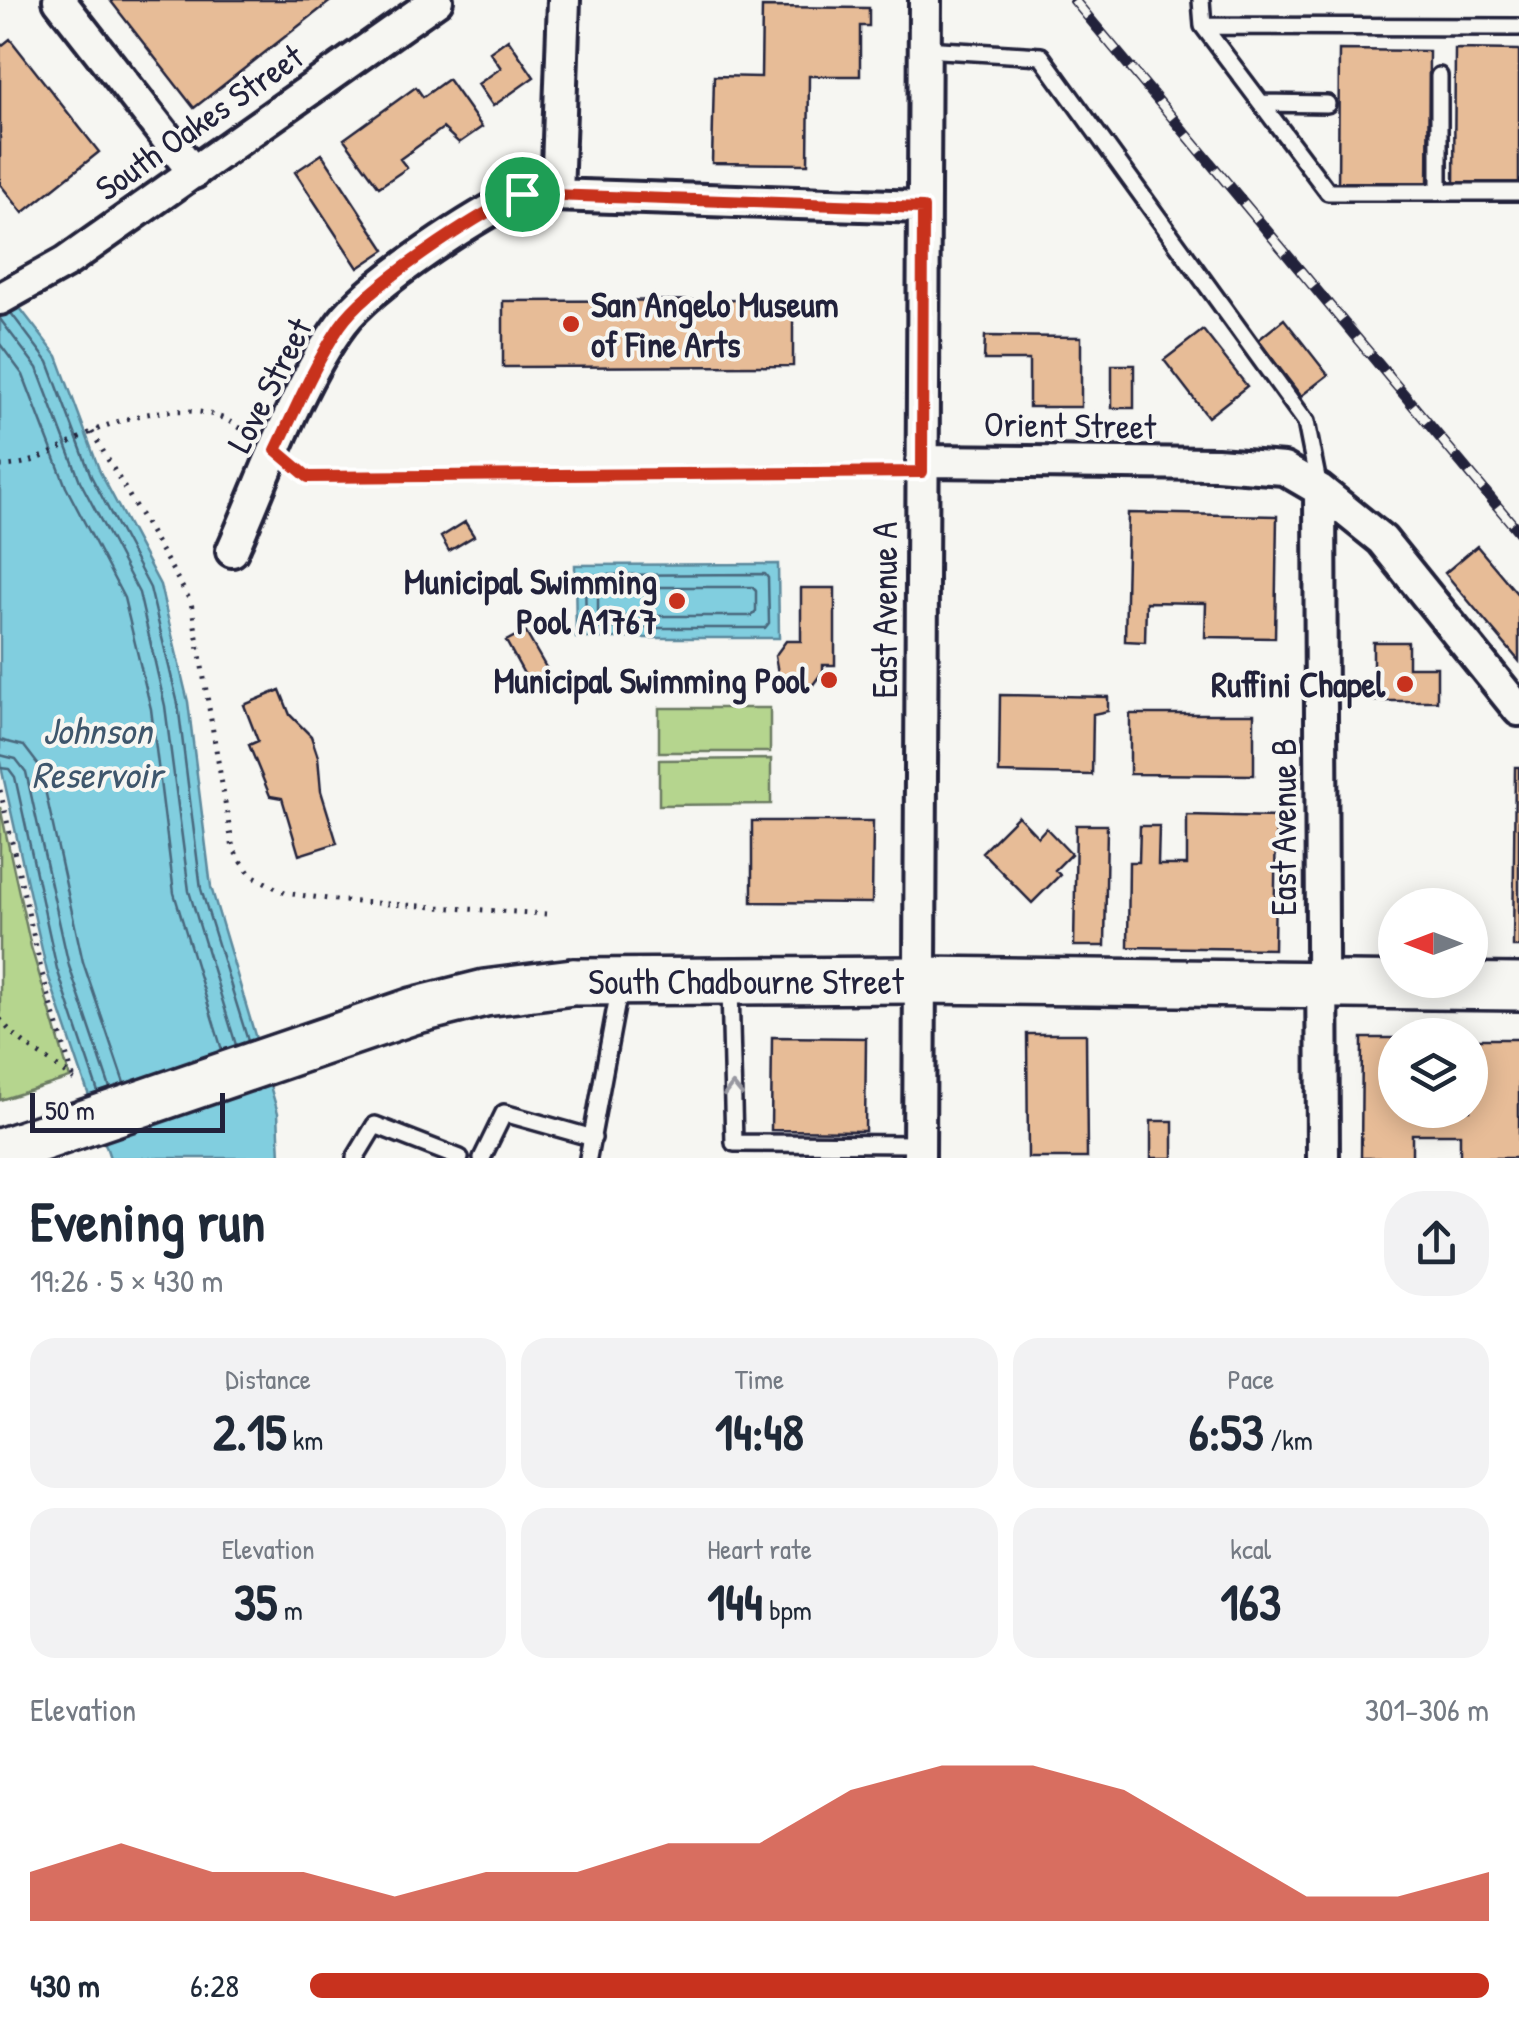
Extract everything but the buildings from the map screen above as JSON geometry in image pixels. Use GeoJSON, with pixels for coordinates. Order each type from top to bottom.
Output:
{"type":"FeatureCollection","features":[{"type":"Feature","properties":{"kind":"main road","name":"South Chadbourne Street"},"geometry":{"type":"LineString","coordinates":[[0,1152],[413,1011],[485,993],[574,982],[919,980],[1519,987]]}},
{"type":"Feature","properties":{"kind":"street"},"geometry":{"type":"LineString","coordinates":[[59,0],[194,173]]}},
{"type":"Feature","properties":{"kind":"street","name":"South Oakes Street"},"geometry":{"type":"LineString","coordinates":[[0,299],[66,262],[437,0]]}},
{"type":"Feature","properties":{"kind":"street"},"geometry":{"type":"LineString","coordinates":[[556,195],[564,0]]}},
{"type":"Feature","properties":{"kind":"street","name":"East Avenue A"},"geometry":{"type":"LineString","coordinates":[[919,1151],[925,0]]}},
{"type":"Feature","properties":{"kind":"street","name":"Love Street"},"geometry":{"type":"LineString","coordinates":[[232,551],[312,375],[342,323],[364,300],[492,208],[522,194],[923,208]]}},
{"type":"Feature","properties":{"kind":"street","name":"Orient Street"},"geometry":{"type":"LineString","coordinates":[[922,467],[1218,464],[1284,469],[1320,490],[1382,540],[1519,710]]}},
{"type":"Feature","properties":{"kind":"street","name":"East Avenue B"},"geometry":{"type":"LineString","coordinates":[[1320,490],[1323,1158]]}},
{"type":"Feature","properties":{"kind":"lane"},"geometry":{"type":"LineString","coordinates":[[1201,0],[1203,26],[1328,192],[1519,192]]}},
{"type":"Feature","properties":{"kind":"lane"},"geometry":{"type":"LineString","coordinates":[[1203,26],[1519,28]]}},
{"type":"Feature","properties":{"kind":"lane"},"geometry":{"type":"LineString","coordinates":[[924,48],[1041,56],[1306,422],[1320,490]]}},
{"type":"Feature","properties":{"kind":"lane"},"geometry":{"type":"LineString","coordinates":[[1439,76],[1439,192]]}},
{"type":"Feature","properties":{"kind":"lane"},"geometry":{"type":"LineString","coordinates":[[1261,103],[1327,104]]}},
{"type":"Feature","properties":{"kind":"lane"},"geometry":{"type":"LineString","coordinates":[[588,1158],[621,981]]}},
{"type":"Feature","properties":{"kind":"lane"},"geometry":{"type":"LineString","coordinates":[[730,981],[734,1142],[919,1151]]}},
{"type":"Feature","properties":{"kind":"lane"},"geometry":{"type":"LineString","coordinates":[[482,1158],[504,1112],[593,1138]]}},
{"type":"Feature","properties":{"kind":"lane"},"geometry":{"type":"LineString","coordinates":[[354,1158],[375,1125],[460,1158]]}},
{"type":"Feature","properties":{"kind":"path"},"geometry":{"type":"LineString","coordinates":[[0,466],[40,459],[125,420],[174,411],[216,416],[276,450],[308,477],[922,467]]}},
{"type":"Feature","properties":{"kind":"path"},"geometry":{"type":"LineString","coordinates":[[92,432],[192,602],[233,849],[250,874],[285,893],[343,901],[546,914]]}},
{"type":"Feature","properties":{"kind":"path"},"geometry":{"type":"LineString","coordinates":[[0,790],[42,973],[80,1096]]}},
{"type":"Feature","properties":{"kind":"path"},"geometry":{"type":"LineString","coordinates":[[0,1020],[27,1050],[50,1058],[74,1080]]}},
{"type":"Feature","properties":{"kind":"green space"},"geometry":{"type":"Polygon","coordinates":[[[659,708],[770,708],[770,752],[659,752],[659,708]]]}},
{"type":"Feature","properties":{"kind":"green space"},"geometry":{"type":"Polygon","coordinates":[[[771,759],[771,804],[659,805],[659,760],[771,759]]]}},
{"type":"Feature","properties":{"kind":"green space"},"geometry":{"type":"Polygon","coordinates":[[[0,807],[31,947],[70,1078],[0,1100],[0,807]]]}},
{"type":"Feature","properties":{"kind":"water","name":"Johnson Reservoir"},"geometry":{"type":"Polygon","coordinates":[[[0,282],[57,356],[100,472],[160,585],[188,702],[211,887],[278,1113],[280,1158],[110,1158],[47,972],[0,762],[0,282]]]}},
{"type":"Feature","properties":{"kind":"water","name":"Municipal Swimming Pool A1767"},"geometry":{"type":"Polygon","coordinates":[[[778,564],[779,638],[576,638],[575,565],[778,564]]]}},
{"type":"Feature","properties":{"kind":"railway"},"geometry":{"type":"LineString","coordinates":[[1074,0],[1519,532]]}},
{"type":"Feature","properties":{"kind":"place","name":"San Angelo Museum of Fine Arts"},"geometry":{"type":"Point","coordinates":[571,324]}},
{"type":"Feature","properties":{"kind":"place","name":"Municipal Swimming Pool A1767"},"geometry":{"type":"Point","coordinates":[677,601]}},
{"type":"Feature","properties":{"kind":"place","name":"Municipal Swimming Pool"},"geometry":{"type":"Point","coordinates":[829,680]}},
{"type":"Feature","properties":{"kind":"place","name":"Ruffini Chapel"},"geometry":{"type":"Point","coordinates":[1405,684]}},
{"type":"Feature","properties":{"kind":"route"},"geometry":{"type":"LineString","coordinates":[[522,194],[923,208],[922,472],[308,477],[276,450],[342,323],[364,300],[492,208],[522,194]]}}]}
